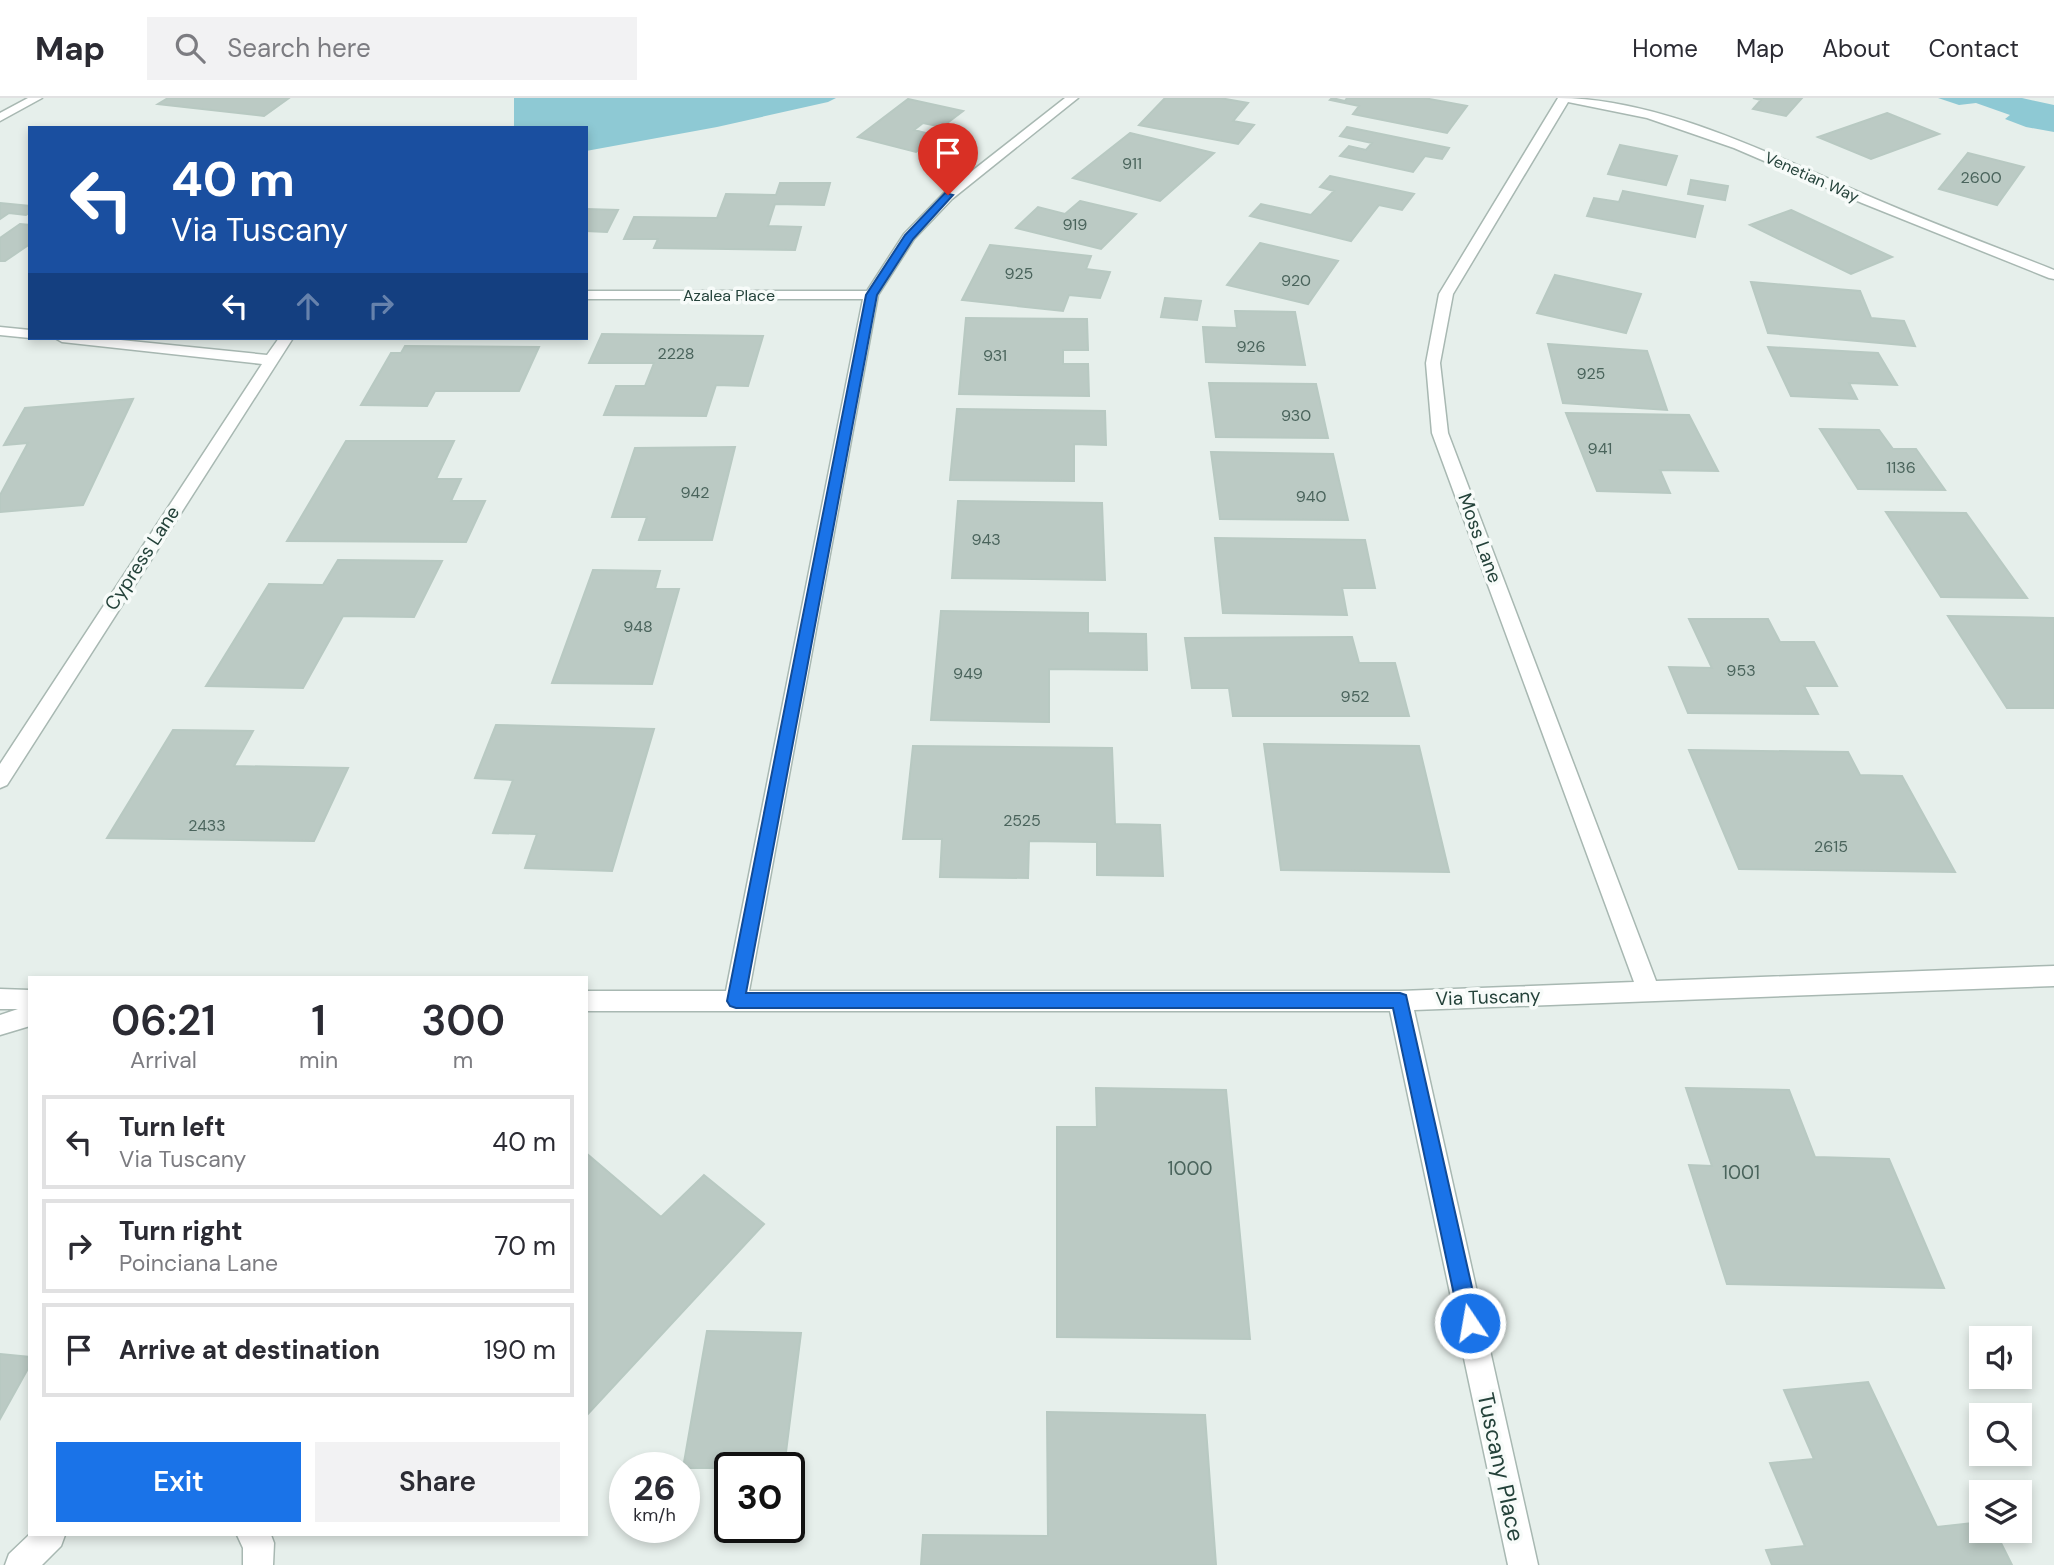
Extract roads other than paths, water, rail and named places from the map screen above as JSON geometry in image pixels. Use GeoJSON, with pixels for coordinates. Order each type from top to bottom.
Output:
{"type":"FeatureCollection","features":[{"type":"Feature","properties":{"kind":"street"},"geometry":{"type":"LineString","coordinates":[[0,118],[36,98]]}},
{"type":"Feature","properties":{"kind":"street"},"geometry":{"type":"LineString","coordinates":[[736,1001],[872,295],[909,237],[948,195],[1072,98]]}},
{"type":"Feature","properties":{"kind":"street","name":"Venetian Way"},"geometry":{"type":"LineString","coordinates":[[1565,98],[1650,115],[1738,145],[1866,200],[2054,275]]}},
{"type":"Feature","properties":{"kind":"street","name":"Moss Lane"},"geometry":{"type":"LineString","coordinates":[[1565,98],[1446,294],[1433,363],[1440,433],[1647,990]]}},
{"type":"Feature","properties":{"kind":"street","name":"Azalea Place"},"geometry":{"type":"LineString","coordinates":[[588,295],[872,295]]}},
{"type":"Feature","properties":{"kind":"street"},"geometry":{"type":"LineString","coordinates":[[0,331],[28,334]]}},
{"type":"Feature","properties":{"kind":"street"},"geometry":{"type":"LineString","coordinates":[[81,340],[269,360]]}},
{"type":"Feature","properties":{"kind":"street","name":"Cypress Lane"},"geometry":{"type":"LineString","coordinates":[[0,780],[269,360],[284,340]]}},
{"type":"Feature","properties":{"kind":"street","name":"Via Tuscany"},"geometry":{"type":"LineString","coordinates":[[588,1001],[1400,1001],[2054,976]]}},
{"type":"Feature","properties":{"kind":"street"},"geometry":{"type":"LineString","coordinates":[[0,999],[28,1000]]}},
{"type":"Feature","properties":{"kind":"street","name":"Tuscany Place"},"geometry":{"type":"LineString","coordinates":[[1400,1001],[1523,1565]]}},
{"type":"Feature","properties":{"kind":"street"},"geometry":{"type":"LineString","coordinates":[[0,1025],[28,1017]]}},
{"type":"Feature","properties":{"kind":"street"},"geometry":{"type":"LineString","coordinates":[[20,1565],[49,1536]]}},
{"type":"Feature","properties":{"kind":"street"},"geometry":{"type":"LineString","coordinates":[[253,1536],[259,1543],[258,1565]]}},
{"type":"Feature","properties":{"kind":"water"},"geometry":{"type":"Polygon","coordinates":[[[514,98],[836,98],[717,127],[588,151],[588,126],[514,126],[514,98]]]}},
{"type":"Feature","properties":{"kind":"water"},"geometry":{"type":"Polygon","coordinates":[[[1938,98],[2022,98],[2054,105],[2054,132],[2026,127],[2005,119],[2010,115],[1976,103],[1959,105],[1938,98]]]}}]}
